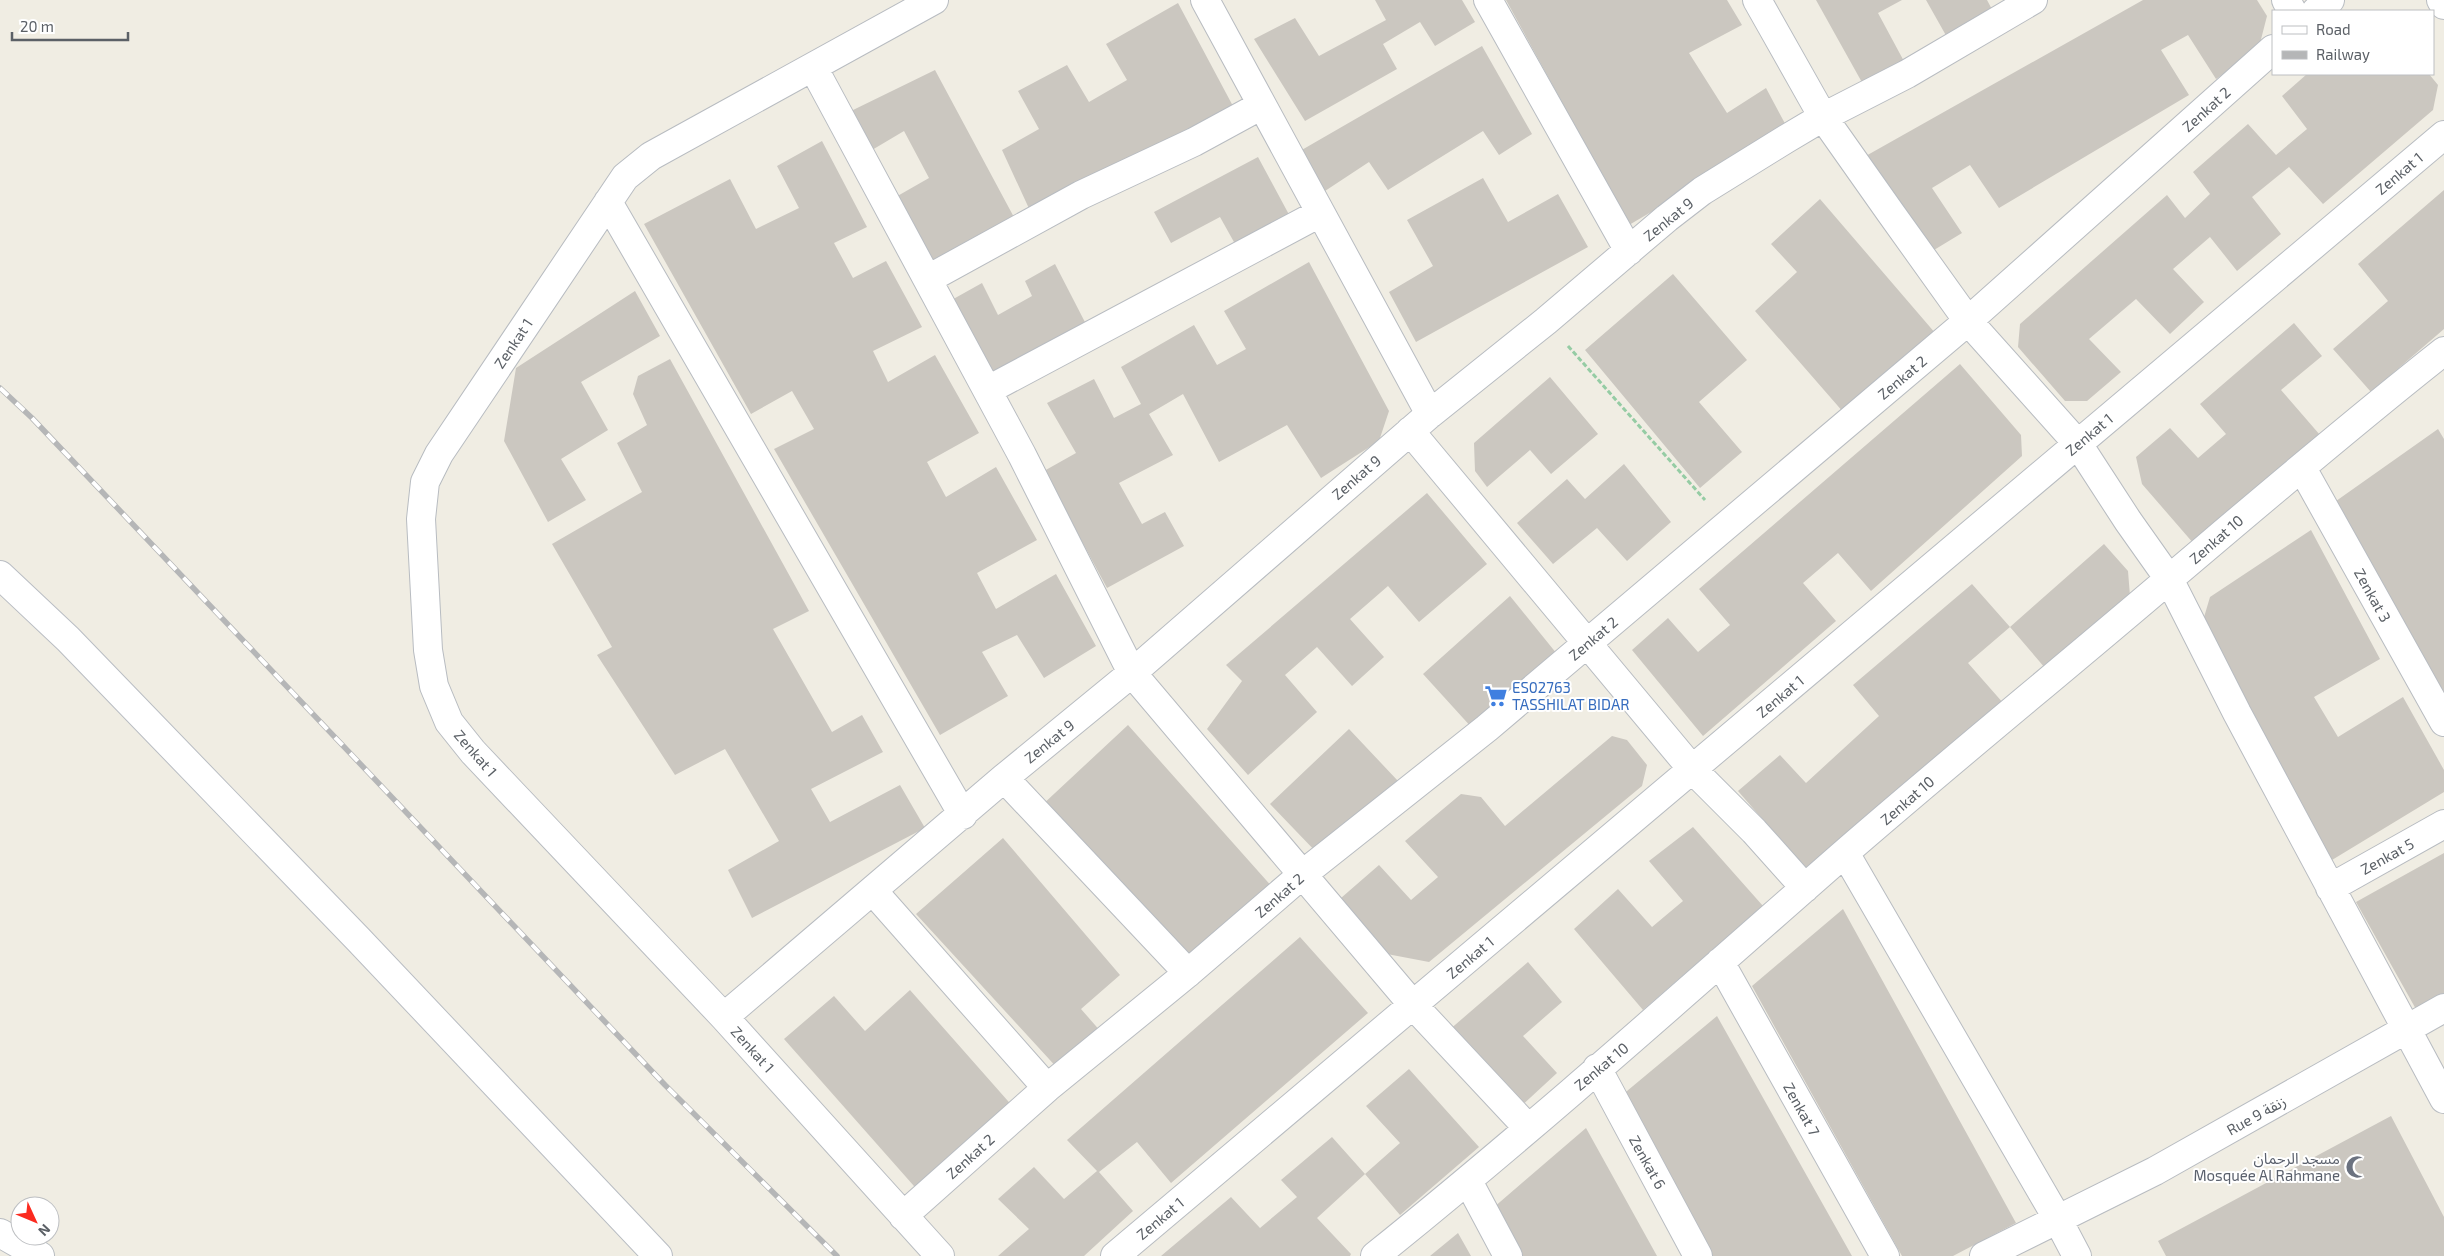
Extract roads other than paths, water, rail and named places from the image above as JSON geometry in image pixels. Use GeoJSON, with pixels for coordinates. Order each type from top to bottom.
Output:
{"type":"FeatureCollection","features":[{"type":"Feature","properties":{"kind":"street","name":"Zenkat 1"},"geometry":{"type":"LineString","coordinates":[[934,0],[651,156],[625,177],[439,454],[425,482],[421,519],[428,650],[434,686],[449,722],[473,752],[724,1017],[940,1256]]}},
{"type":"Feature","properties":{"kind":"street"},"geometry":{"type":"LineString","coordinates":[[1205,0],[1320,212],[1420,422],[1588,643],[1692,769],[1754,830],[1805,888]]}},
{"type":"Feature","properties":{"kind":"street"},"geometry":{"type":"LineString","coordinates":[[1488,0],[1629,251]]}},
{"type":"Feature","properties":{"kind":"street"},"geometry":{"type":"LineString","coordinates":[[1757,0],[1823,117],[1968,321],[2078,444],[2128,521],[2169,579],[2237,713],[2444,1098]]}},
{"type":"Feature","properties":{"kind":"street"},"geometry":{"type":"LineString","coordinates":[[2317,10],[2330,0]]}},
{"type":"Feature","properties":{"kind":"street"},"geometry":{"type":"LineString","coordinates":[[2441,0],[2444,4]]}},
{"type":"Feature","properties":{"kind":"street","name":"Zenkat 9"},"geometry":{"type":"LineString","coordinates":[[724,1017],[963,815],[1004,778],[1132,673],[1420,422],[1546,321],[1667,218],[1702,192],[1823,117],[1907,74],[2027,1]]}},
{"type":"Feature","properties":{"kind":"street","name":"Zenkat 2"},"geometry":{"type":"LineString","coordinates":[[903,1216],[1048,1088],[1188,974],[1303,874],[1487,728],[1968,321],[2272,50]]}},
{"type":"Feature","properties":{"kind":"street"},"geometry":{"type":"LineString","coordinates":[[813,67],[988,390],[1087,580],[1132,673],[1412,1005],[1528,1128]]}},
{"type":"Feature","properties":{"kind":"street"},"geometry":{"type":"LineString","coordinates":[[928,279],[1081,195],[1194,142],[1262,105]]}},
{"type":"Feature","properties":{"kind":"street","name":"Zenkat 1"},"geometry":{"type":"LineString","coordinates":[[1115,1256],[2444,135]]}},
{"type":"Feature","properties":{"kind":"street"},"geometry":{"type":"LineString","coordinates":[[608,202],[963,815]]}},
{"type":"Feature","properties":{"kind":"street"},"geometry":{"type":"LineString","coordinates":[[988,390],[1320,212]]}},
{"type":"Feature","properties":{"kind":"street","name":"Zenkat 10"},"geometry":{"type":"LineString","coordinates":[[1375,1256],[1468,1181],[1597,1068],[1670,1008],[1845,853],[2169,579],[2443,354]]}},
{"type":"Feature","properties":{"kind":"street","name":"Zenkat 3"},"geometry":{"type":"LineString","coordinates":[[2302,468],[2444,722]]}},
{"type":"Feature","properties":{"kind":"street"},"geometry":{"type":"LineString","coordinates":[[0,575],[102,675],[658,1256]]}},
{"type":"Feature","properties":{"kind":"street"},"geometry":{"type":"LineString","coordinates":[[1004,778],[1188,974]]}},
{"type":"Feature","properties":{"kind":"street","name":"Zenkat 5"},"geometry":{"type":"LineString","coordinates":[[2330,888],[2444,824]]}},
{"type":"Feature","properties":{"kind":"street"},"geometry":{"type":"LineString","coordinates":[[1845,853],[2058,1218],[2077,1256]]}},
{"type":"Feature","properties":{"kind":"street"},"geometry":{"type":"LineString","coordinates":[[873,891],[1048,1088]]}},
{"type":"Feature","properties":{"kind":"street","name":"Zenkat 7"},"geometry":{"type":"LineString","coordinates":[[1720,962],[1885,1256]]}},
{"type":"Feature","properties":{"kind":"street","name":"Rue 9 زنقة"},"geometry":{"type":"LineString","coordinates":[[1984,1256],[2155,1171],[2444,1008]]}},
{"type":"Feature","properties":{"kind":"street","name":"Zenkat 6"},"geometry":{"type":"LineString","coordinates":[[1597,1068],[1698,1256]]}},
{"type":"Feature","properties":{"kind":"street"},"geometry":{"type":"LineString","coordinates":[[1468,1181],[1508,1256]]}},
{"type":"Feature","properties":{"kind":"street"},"geometry":{"type":"LineString","coordinates":[[0,1233],[40,1256]]}},
{"type":"Feature","properties":{"kind":"railway"},"geometry":{"type":"LineString","coordinates":[[0,388],[32,418],[665,1085],[837,1256]]}},
{"type":"Feature","properties":{"kind":"place","name":"ES02763 TASSHILAT BIDAR"},"geometry":{"type":"Point","coordinates":[1496,696]}},
{"type":"Feature","properties":{"kind":"place","name":"مسجد الرحمان Mosquée Al Rahmane"},"geometry":{"type":"Point","coordinates":[2357,1167]}}]}
